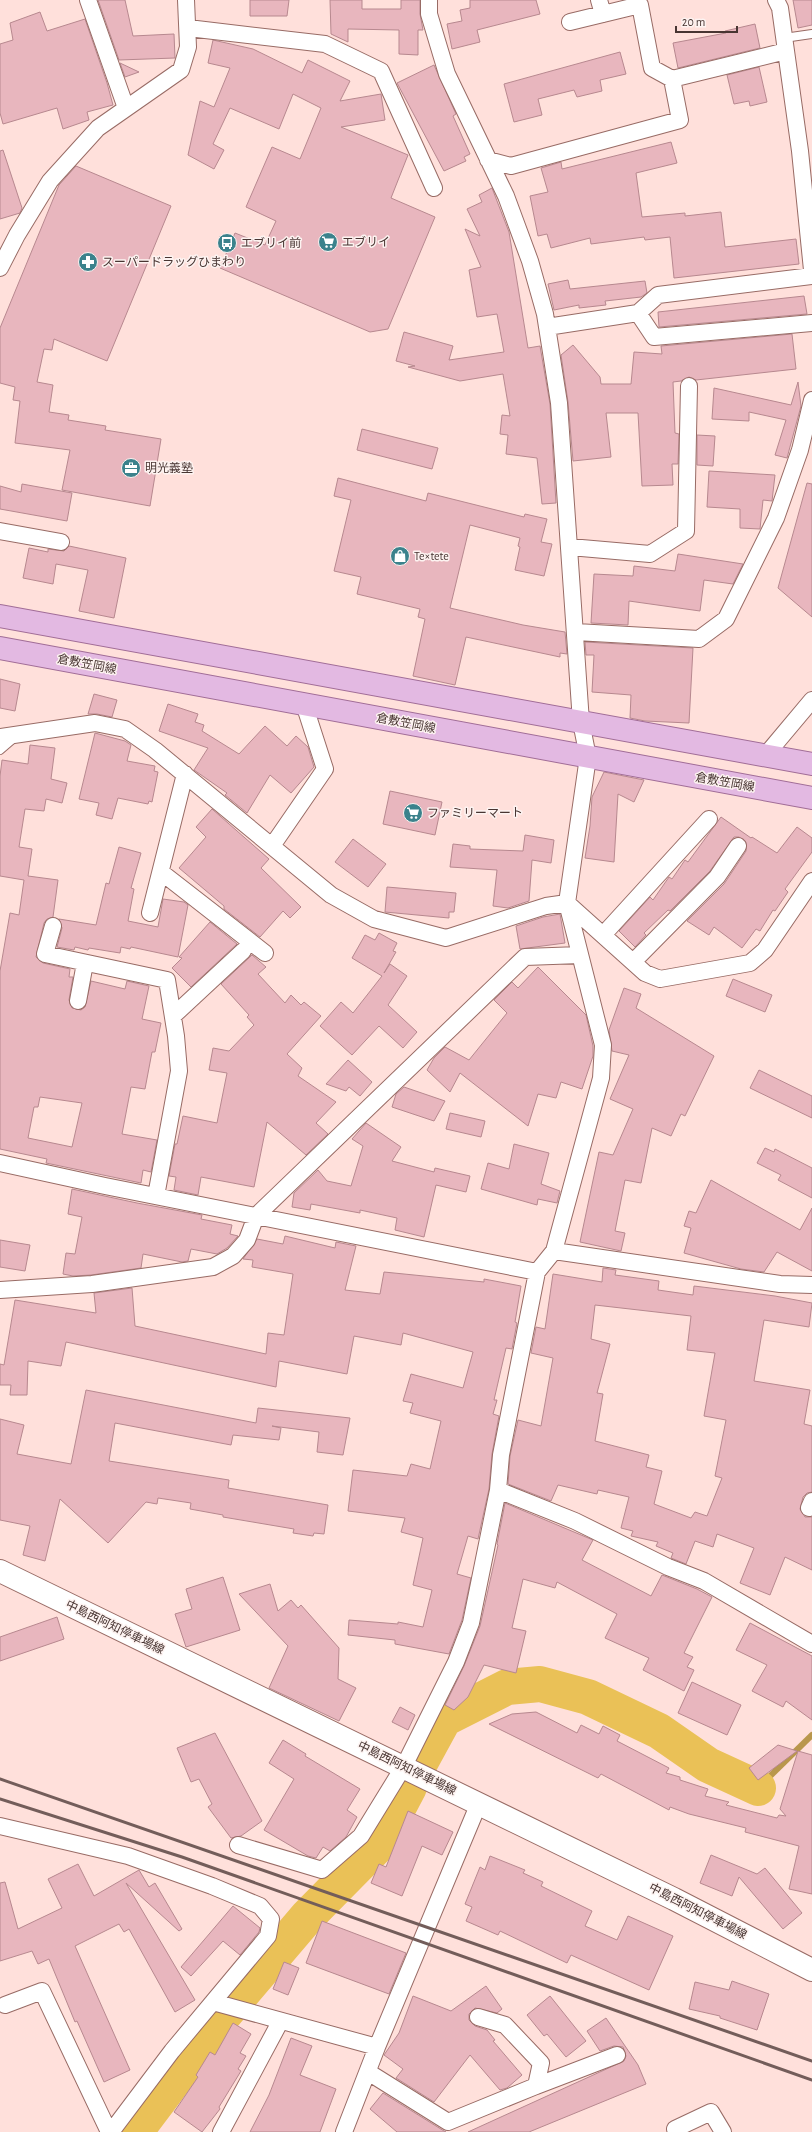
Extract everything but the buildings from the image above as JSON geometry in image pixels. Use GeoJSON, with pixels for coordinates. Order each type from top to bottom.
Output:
{"type":"FeatureCollection","features":[{"type":"Feature","properties":{"kind":"main road"},"geometry":{"type":"LineString","coordinates":[[0,616],[812,764]]}},
{"type":"Feature","properties":{"kind":"main road","name":"倉敷笠岡線"},"geometry":{"type":"LineString","coordinates":[[0,648],[812,798]]}},
{"type":"Feature","properties":{"kind":"main road","name":"中島西阿知停車場線"},"geometry":{"type":"LineString","coordinates":[[0,1571],[404,1766],[674,1899],[812,1970]]}},
{"type":"Feature","properties":{"kind":"street"},"geometry":{"type":"LineString","coordinates":[[88,0],[126,108]]}},
{"type":"Feature","properties":{"kind":"street"},"geometry":{"type":"LineString","coordinates":[[2,258],[50,181],[98,128],[181,70],[188,47],[186,0]]}},
{"type":"Feature","properties":{"kind":"street"},"geometry":{"type":"LineString","coordinates":[[238,1845],[322,1870],[361,1836],[404,1766],[456,1662],[471,1623],[498,1490],[501,1454],[537,1272],[554,1251],[601,1078],[603,1045],[567,903],[588,757],[581,722],[576,632],[559,403],[547,327],[530,261],[516,221],[447,74],[429,14],[429,0]]}},
{"type":"Feature","properties":{"kind":"street"},"geometry":{"type":"LineString","coordinates":[[776,0],[780,8],[800,151],[812,270]]}},
{"type":"Feature","properties":{"kind":"street"},"geometry":{"type":"LineString","coordinates":[[570,22],[601,7],[640,5],[652,68],[672,79],[785,45]]}},
{"type":"Feature","properties":{"kind":"street"},"geometry":{"type":"LineString","coordinates":[[188,28],[325,44],[381,70],[434,188]]}},
{"type":"Feature","properties":{"kind":"street"},"geometry":{"type":"LineString","coordinates":[[488,160],[511,166],[680,120],[672,79]]}},
{"type":"Feature","properties":{"kind":"street"},"geometry":{"type":"LineString","coordinates":[[547,327],[638,313],[658,295],[812,276]]}},
{"type":"Feature","properties":{"kind":"street"},"geometry":{"type":"LineString","coordinates":[[638,313],[654,337],[812,323]]}},
{"type":"Feature","properties":{"kind":"street"},"geometry":{"type":"LineString","coordinates":[[570,547],[650,554],[686,531],[689,386]]}},
{"type":"Feature","properties":{"kind":"street"},"geometry":{"type":"LineString","coordinates":[[576,632],[699,639],[726,619],[776,518],[800,450],[812,400]]}},
{"type":"Feature","properties":{"kind":"street"},"geometry":{"type":"LineString","coordinates":[[0,531],[61,542]]}},
{"type":"Feature","properties":{"kind":"street"},"geometry":{"type":"LineString","coordinates":[[765,756],[812,700]]}},
{"type":"Feature","properties":{"kind":"street"},"geometry":{"type":"LineString","coordinates":[[272,846],[325,769],[304,704]]}},
{"type":"Feature","properties":{"kind":"street"},"geometry":{"type":"LineString","coordinates":[[0,736],[95,723],[125,729],[185,774],[331,895],[374,919],[446,938],[546,906],[567,903]]}},
{"type":"Feature","properties":{"kind":"street"},"geometry":{"type":"LineString","coordinates":[[150,913],[185,774]]}},
{"type":"Feature","properties":{"kind":"street"},"geometry":{"type":"LineString","coordinates":[[603,936],[709,819]]}},
{"type":"Feature","properties":{"kind":"street"},"geometry":{"type":"LineString","coordinates":[[633,962],[717,877],[738,846]]}},
{"type":"Feature","properties":{"kind":"street"},"geometry":{"type":"LineString","coordinates":[[161,872],[265,953]]}},
{"type":"Feature","properties":{"kind":"street"},"geometry":{"type":"LineString","coordinates":[[567,903],[645,973],[660,979],[750,963],[765,950],[812,881]]}},
{"type":"Feature","properties":{"kind":"street"},"geometry":{"type":"LineString","coordinates":[[53,926],[46,954],[168,980],[179,1071],[156,1196]]}},
{"type":"Feature","properties":{"kind":"street"},"geometry":{"type":"LineString","coordinates":[[173,1016],[243,951]]}},
{"type":"Feature","properties":{"kind":"street"},"geometry":{"type":"LineString","coordinates":[[0,1290],[92,1284],[213,1267],[233,1256],[246,1240],[256,1216],[524,957],[580,954]]}},
{"type":"Feature","properties":{"kind":"street"},"geometry":{"type":"LineString","coordinates":[[78,1001],[85,963]]}},
{"type":"Feature","properties":{"kind":"street"},"geometry":{"type":"LineString","coordinates":[[0,1163],[156,1196],[537,1272]]}},
{"type":"Feature","properties":{"kind":"street"},"geometry":{"type":"LineString","coordinates":[[554,1251],[780,1284],[812,1285]]}},
{"type":"Feature","properties":{"kind":"street"},"geometry":{"type":"LineString","coordinates":[[498,1490],[575,1521],[668,1567],[704,1581],[812,1644]]}},
{"type":"Feature","properties":{"kind":"street"},"geometry":{"type":"LineString","coordinates":[[344,2132],[377,2047],[479,1803]]}},
{"type":"Feature","properties":{"kind":"street"},"geometry":{"type":"LineString","coordinates":[[0,1826],[128,1856],[212,1886],[260,1906],[271,1919],[268,1936],[217,2003],[172,2051],[110,2132],[42,1991],[5,2005]]}},
{"type":"Feature","properties":{"kind":"street"},"geometry":{"type":"LineString","coordinates":[[217,2003],[280,2022],[377,2047]]}},
{"type":"Feature","properties":{"kind":"street"},"geometry":{"type":"LineString","coordinates":[[478,2017],[505,2025],[540,2063],[536,2086]]}},
{"type":"Feature","properties":{"kind":"street"},"geometry":{"type":"LineString","coordinates":[[221,2132],[280,2022]]}},
{"type":"Feature","properties":{"kind":"street"},"geometry":{"type":"LineString","coordinates":[[368,2072],[448,2122],[617,2055]]}},
{"type":"Feature","properties":{"kind":"street"},"geometry":{"type":"LineString","coordinates":[[676,2129],[711,2112],[723,2132]]}},
{"type":"Feature","properties":{"kind":"lane"},"geometry":{"type":"LineString","coordinates":[[785,45],[812,34]]}},
{"type":"Feature","properties":{"kind":"lane"},"geometry":{"type":"LineString","coordinates":[[0,750],[17,734]]}},
{"type":"Feature","properties":{"kind":"waterway"},"geometry":{"type":"LineString","coordinates":[[420,1763],[444,1719],[507,1687],[540,1684],[588,1697],[659,1731],[708,1765],[758,1788]]}},
{"type":"Feature","properties":{"kind":"waterway"},"geometry":{"type":"LineString","coordinates":[[758,1788],[812,1735]]}},
{"type":"Feature","properties":{"kind":"waterway"},"geometry":{"type":"LineString","coordinates":[[135,2132],[221,2018],[307,1917],[379,1844],[409,1787]]}},
{"type":"Feature","properties":{"kind":"railway"},"geometry":{"type":"LineString","coordinates":[[0,1779],[812,2061]]}},
{"type":"Feature","properties":{"kind":"railway"},"geometry":{"type":"LineString","coordinates":[[0,1799],[182,1857],[812,2080]]}},
{"type":"Feature","properties":{"kind":"place","name":"エブリイ"},"geometry":{"type":"Point","coordinates":[328,242]}},
{"type":"Feature","properties":{"kind":"place","name":"エブリイ前"},"geometry":{"type":"Point","coordinates":[227,243]}},
{"type":"Feature","properties":{"kind":"place","name":"スーパードラッグひまわり"},"geometry":{"type":"Point","coordinates":[88,262]}},
{"type":"Feature","properties":{"kind":"place","name":"明光義塾"},"geometry":{"type":"Point","coordinates":[131,468]}},
{"type":"Feature","properties":{"kind":"place","name":"Te×tete"},"geometry":{"type":"Point","coordinates":[400,556]}},
{"type":"Feature","properties":{"kind":"place","name":"ファミリーマート"},"geometry":{"type":"Point","coordinates":[413,813]}}]}
